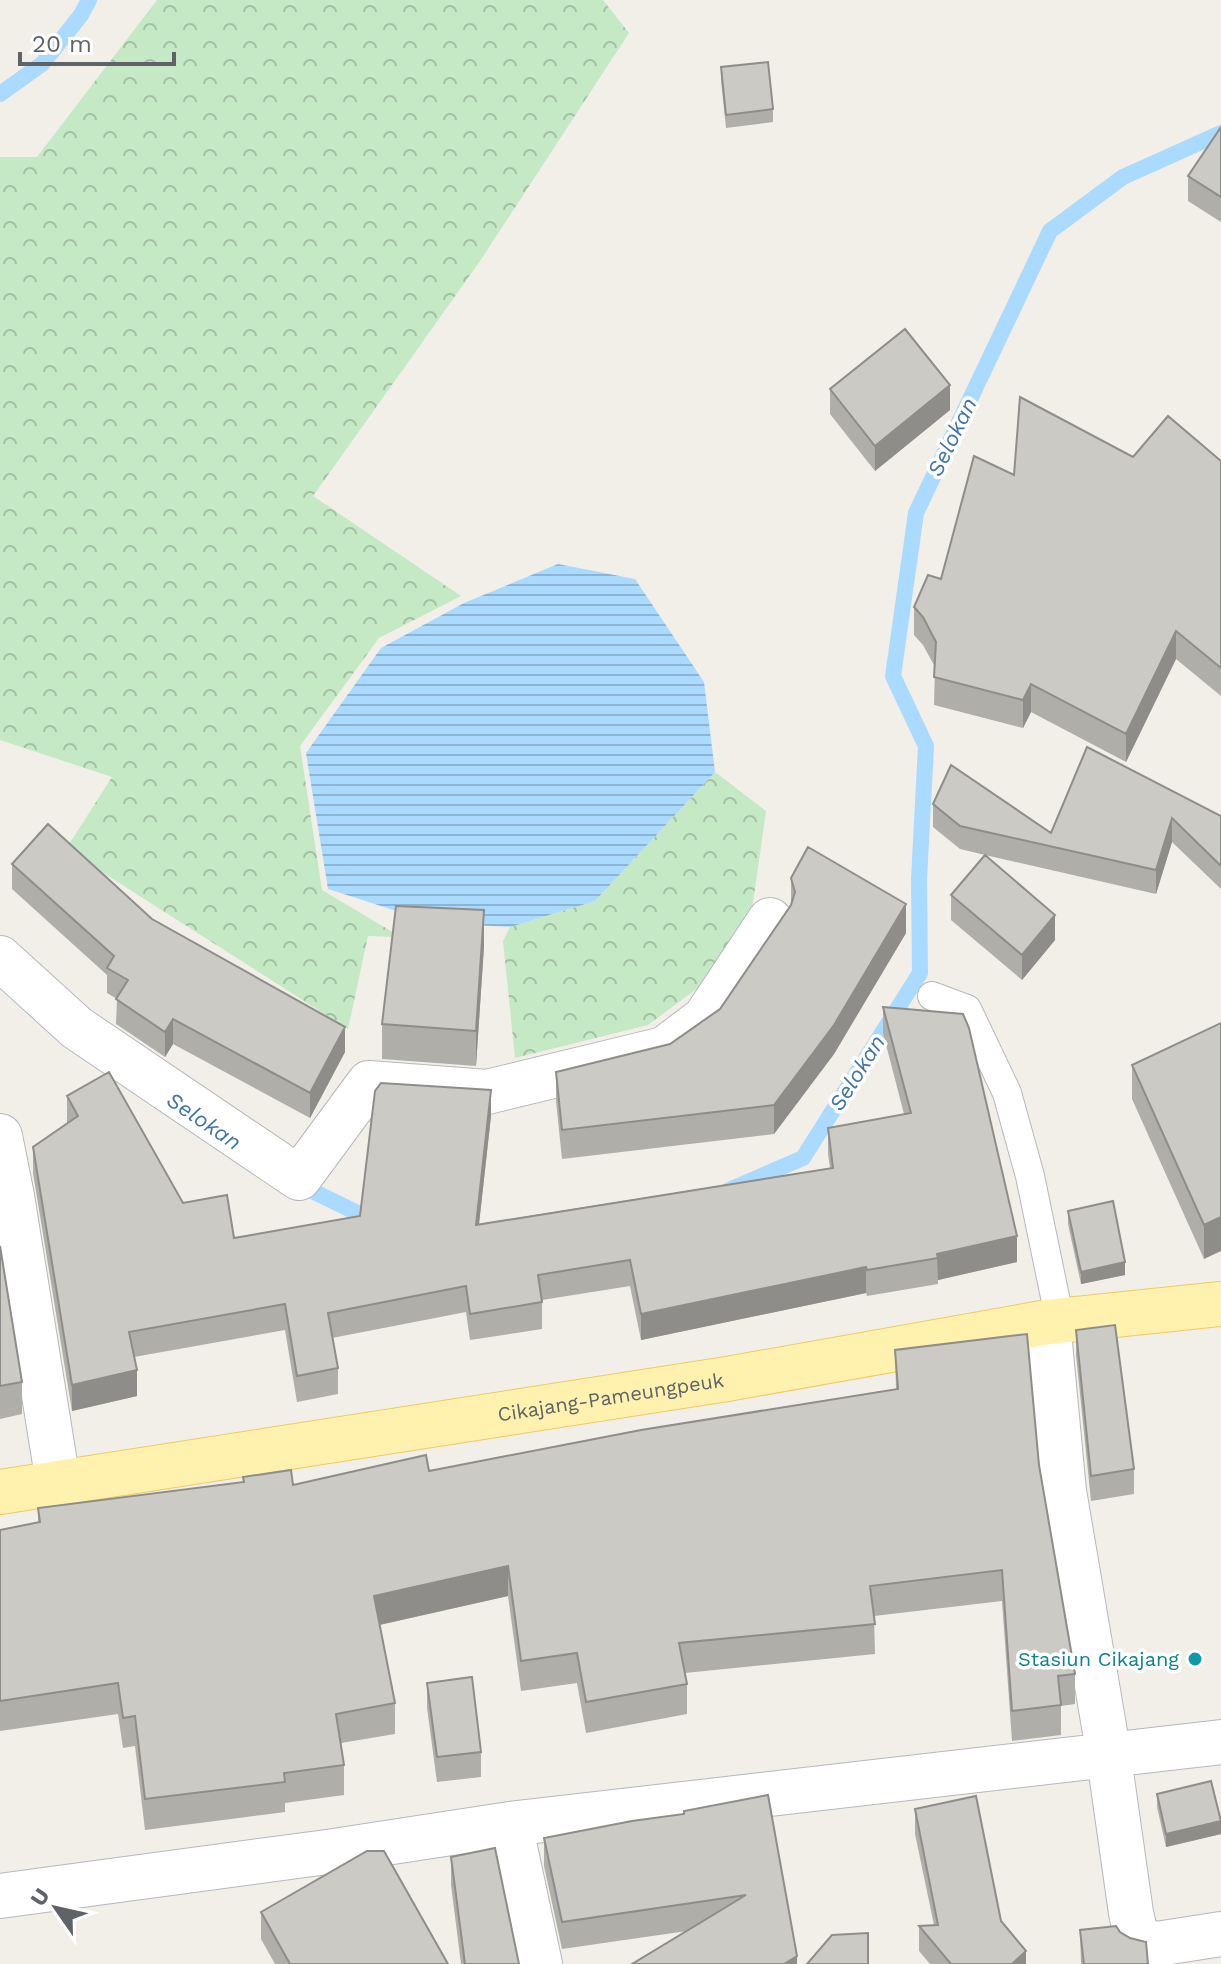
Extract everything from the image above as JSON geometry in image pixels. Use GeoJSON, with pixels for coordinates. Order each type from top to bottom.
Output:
{"type":"FeatureCollection","features":[{"type":"Feature","properties":{"kind":"main road","name":"Cikajang-Pameungpeuk"},"geometry":{"type":"LineString","coordinates":[[0,1492],[727,1379],[1054,1322],[1221,1304]]}},
{"type":"Feature","properties":{"kind":"street"},"geometry":{"type":"LineString","coordinates":[[0,958],[77,1028],[299,1178],[369,1083],[487,1092],[664,1049],[705,1018],[770,920]]}},
{"type":"Feature","properties":{"kind":"street"},"geometry":{"type":"LineString","coordinates":[[0,1136],[58,1482]]}},
{"type":"Feature","properties":{"kind":"street"},"geometry":{"type":"LineString","coordinates":[[1054,1322],[1064,1491],[1137,1939],[1157,1944],[1221,1934]]}},
{"type":"Feature","properties":{"kind":"street"},"geometry":{"type":"LineString","coordinates":[[0,1896],[510,1824],[1221,1742]]}},
{"type":"Feature","properties":{"kind":"street"},"geometry":{"type":"LineString","coordinates":[[510,1824],[540,1964]]}},
{"type":"Feature","properties":{"kind":"lane"},"geometry":{"type":"LineString","coordinates":[[932,996],[967,1009],[1007,1093],[1030,1176],[1054,1322]]}},
{"type":"Feature","properties":{"kind":"green space"},"geometry":{"type":"Polygon","coordinates":[[[157,0],[603,0],[629,33],[480,261],[313,496],[461,596],[379,638],[300,746],[322,890],[401,937],[368,936],[348,1029],[66,849],[112,777],[0,740],[0,157],[37,157],[157,0]]]}},
{"type":"Feature","properties":{"kind":"green space"},"geometry":{"type":"Polygon","coordinates":[[[715,772],[766,811],[746,952],[648,1025],[515,1058],[503,941],[510,927],[595,901],[715,772]]]}},
{"type":"Feature","properties":{"kind":"water"},"geometry":{"type":"Polygon","coordinates":[[[558,564],[635,579],[704,682],[715,772],[595,901],[510,927],[434,923],[328,889],[306,753],[381,648],[464,603],[558,564]]]}},
{"type":"Feature","properties":{"kind":"building"},"geometry":{"type":"Polygon","coordinates":[[[768,62],[773,109],[726,115],[721,67],[768,62]]]}},
{"type":"Feature","properties":{"kind":"building"},"geometry":{"type":"Polygon","coordinates":[[[1221,127],[1221,197],[1188,176],[1221,127]]]}},
{"type":"Feature","properties":{"kind":"building"},"geometry":{"type":"Polygon","coordinates":[[[905,329],[950,385],[875,446],[830,389],[905,329]]]}},
{"type":"Feature","properties":{"kind":"building"},"geometry":{"type":"Polygon","coordinates":[[[1020,397],[1133,457],[1168,416],[1221,461],[1221,668],[1176,631],[1126,734],[1031,684],[1023,700],[934,677],[936,642],[914,607],[928,575],[941,579],[974,456],[1014,475],[1020,397]]]}},
{"type":"Feature","properties":{"kind":"building"},"geometry":{"type":"Polygon","coordinates":[[[1087,747],[1221,816],[1221,866],[1172,818],[1156,870],[960,826],[933,804],[951,765],[1051,833],[1087,747]]]}},
{"type":"Feature","properties":{"kind":"building"},"geometry":{"type":"Polygon","coordinates":[[[48,824],[152,919],[345,1027],[310,1093],[173,1019],[165,1032],[116,999],[128,980],[107,968],[114,956],[12,864],[48,824]]]}},
{"type":"Feature","properties":{"kind":"building"},"geometry":{"type":"Polygon","coordinates":[[[808,847],[906,904],[834,1025],[774,1105],[562,1130],[556,1072],[670,1044],[720,1009],[791,905],[795,892],[791,878],[808,847]]]}},
{"type":"Feature","properties":{"kind":"building"},"geometry":{"type":"Polygon","coordinates":[[[985,855],[1055,915],[1022,955],[951,895],[985,855]]]}},
{"type":"Feature","properties":{"kind":"building"},"geometry":{"type":"Polygon","coordinates":[[[396,906],[484,910],[476,1031],[382,1024],[396,906]]]}},
{"type":"Feature","properties":{"kind":"building"},"geometry":{"type":"Polygon","coordinates":[[[883,1007],[963,1014],[969,1028],[1017,1236],[937,1254],[938,1258],[867,1270],[866,1267],[641,1314],[630,1260],[538,1275],[542,1302],[470,1314],[466,1286],[328,1313],[338,1368],[297,1376],[285,1304],[129,1332],[137,1370],[72,1385],[33,1147],[78,1116],[67,1096],[109,1072],[183,1203],[227,1195],[234,1238],[360,1216],[375,1091],[381,1083],[491,1090],[476,1225],[833,1168],[828,1128],[911,1113],[883,1007]]]}},
{"type":"Feature","properties":{"kind":"building"},"geometry":{"type":"Polygon","coordinates":[[[1221,1023],[1221,1217],[1204,1225],[1132,1065],[1221,1023]]]}},
{"type":"Feature","properties":{"kind":"building"},"geometry":{"type":"Polygon","coordinates":[[[1113,1201],[1125,1262],[1081,1272],[1068,1211],[1113,1201]]]}},
{"type":"Feature","properties":{"kind":"building"},"geometry":{"type":"Polygon","coordinates":[[[0,1246],[22,1382],[0,1386],[0,1246]]]}},
{"type":"Feature","properties":{"kind":"building"},"geometry":{"type":"Polygon","coordinates":[[[1115,1325],[1134,1469],[1091,1476],[1076,1330],[1115,1325]]]}},
{"type":"Feature","properties":{"kind":"building"},"geometry":{"type":"Polygon","coordinates":[[[1027,1334],[1039,1465],[1075,1674],[1058,1676],[1061,1705],[1012,1711],[1002,1570],[870,1586],[875,1624],[679,1643],[687,1684],[586,1702],[577,1653],[521,1661],[508,1566],[374,1596],[395,1703],[336,1714],[344,1765],[284,1773],[285,1782],[145,1799],[135,1716],[123,1718],[118,1683],[0,1701],[0,1530],[40,1522],[38,1508],[244,1482],[243,1477],[291,1470],[293,1485],[426,1455],[429,1471],[641,1430],[898,1389],[895,1350],[1027,1334]]]}},
{"type":"Feature","properties":{"kind":"building"},"geometry":{"type":"Polygon","coordinates":[[[472,1677],[481,1752],[437,1757],[427,1683],[472,1677]]]}},
{"type":"Feature","properties":{"kind":"building"},"geometry":{"type":"Polygon","coordinates":[[[1211,1781],[1221,1821],[1166,1834],[1157,1794],[1211,1781]]]}},
{"type":"Feature","properties":{"kind":"building"},"geometry":{"type":"Polygon","coordinates":[[[768,1795],[797,1956],[784,1964],[632,1964],[746,1895],[562,1922],[544,1838],[684,1814],[684,1811],[768,1795]]]}},
{"type":"Feature","properties":{"kind":"building"},"geometry":{"type":"Polygon","coordinates":[[[976,1796],[1001,1921],[1026,1951],[1012,1964],[951,1964],[919,1926],[938,1925],[915,1809],[976,1796]]]}},
{"type":"Feature","properties":{"kind":"building"},"geometry":{"type":"Polygon","coordinates":[[[495,1848],[519,1964],[465,1964],[451,1857],[495,1848]]]}},
{"type":"Feature","properties":{"kind":"building"},"geometry":{"type":"Polygon","coordinates":[[[367,1851],[384,1851],[448,1964],[290,1964],[261,1912],[367,1851]]]}},
{"type":"Feature","properties":{"kind":"building"},"geometry":{"type":"Polygon","coordinates":[[[1116,1926],[1130,1938],[1146,1942],[1148,1964],[1084,1964],[1080,1930],[1116,1926]]]}},
{"type":"Feature","properties":{"kind":"building"},"geometry":{"type":"Polygon","coordinates":[[[868,1933],[868,1964],[807,1964],[832,1935],[868,1933]]]}},
{"type":"Feature","properties":{"kind":"waterway"},"geometry":{"type":"LineString","coordinates":[[0,94],[42,64],[81,15],[89,0]]}},
{"type":"Feature","properties":{"kind":"waterway","name":"Selokan"},"geometry":{"type":"LineString","coordinates":[[729,1190],[803,1158],[920,973],[919,879],[926,746],[893,676],[916,513],[1050,231],[1123,177],[1221,133]]}},
{"type":"Feature","properties":{"kind":"waterway","name":"Selokan"},"geometry":{"type":"LineString","coordinates":[[296,1183],[380,1224]]}},
{"type":"Feature","properties":{"kind":"place","name":"Stasiun Cikajang"},"geometry":{"type":"Point","coordinates":[1195,1659]}}]}
